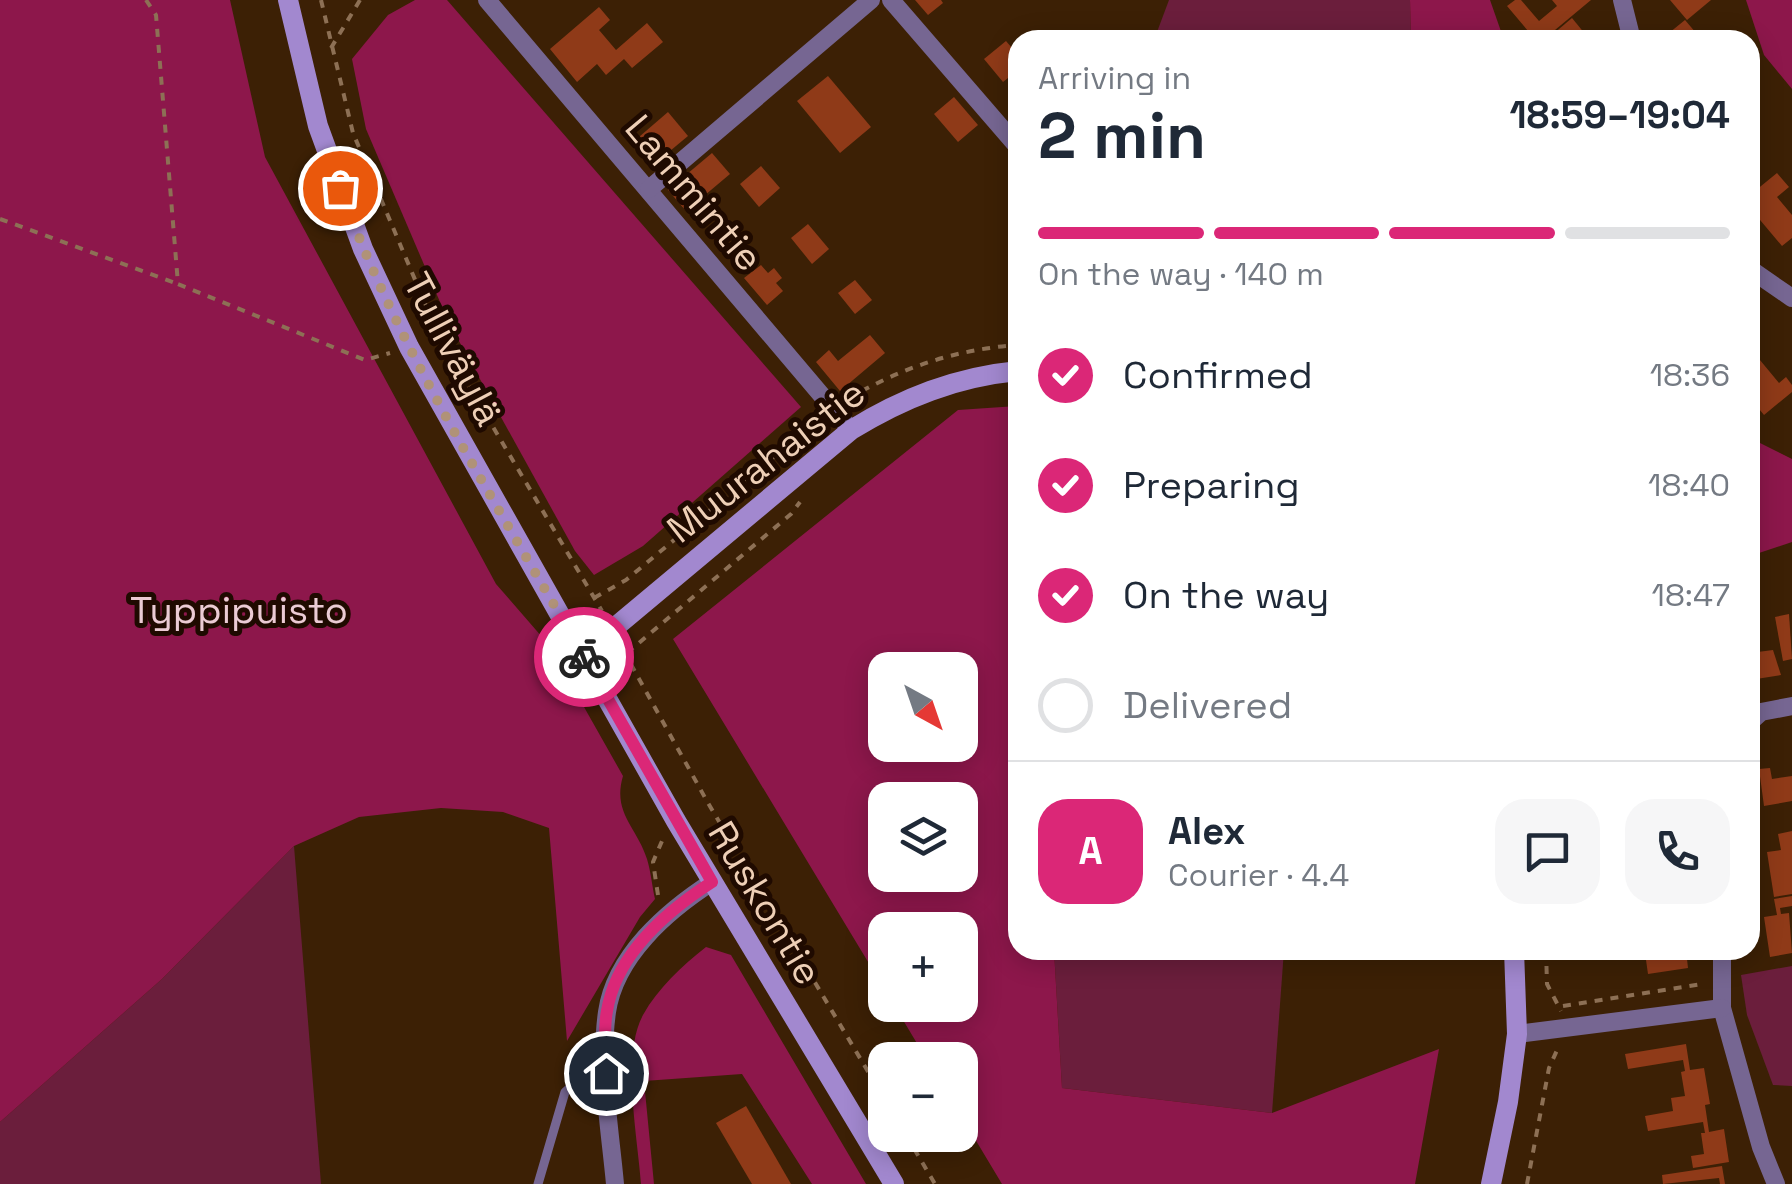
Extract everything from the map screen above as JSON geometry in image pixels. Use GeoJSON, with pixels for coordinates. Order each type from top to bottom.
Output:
{"type":"FeatureCollection","features":[{"type":"Feature","properties":{"kind":"main road","name":"Tulliväylä"},"geometry":{"type":"LineString","coordinates":[[288,0],[318,126],[362,249],[409,347],[583,654]]}},
{"type":"Feature","properties":{"kind":"main road","name":"Muurahaistie"},"geometry":{"type":"LineString","coordinates":[[583,654],[851,430],[887,408],[934,388],[1008,372]]}},
{"type":"Feature","properties":{"kind":"main road","name":"Ruskontie"},"geometry":{"type":"LineString","coordinates":[[583,654],[712,882],[894,1184]]}},
{"type":"Feature","properties":{"kind":"main road"},"geometry":{"type":"LineString","coordinates":[[1491,1184],[1517,1034],[1514,960]]}},
{"type":"Feature","properties":{"kind":"street","name":"Lammintie"},"geometry":{"type":"LineString","coordinates":[[487,0],[851,430]]}},
{"type":"Feature","properties":{"kind":"street"},"geometry":{"type":"LineString","coordinates":[[649,189],[870,0]]}},
{"type":"Feature","properties":{"kind":"street"},"geometry":{"type":"LineString","coordinates":[[891,0],[1008,135]]}},
{"type":"Feature","properties":{"kind":"street"},"geometry":{"type":"LineString","coordinates":[[1622,0],[1630,30]]}},
{"type":"Feature","properties":{"kind":"street"},"geometry":{"type":"LineString","coordinates":[[1760,276],[1792,298]]}},
{"type":"Feature","properties":{"kind":"street"},"geometry":{"type":"LineString","coordinates":[[1760,713],[1792,706]]}},
{"type":"Feature","properties":{"kind":"street"},"geometry":{"type":"LineString","coordinates":[[615,1184],[606,1073],[607,1011],[621,970],[640,944],[689,897],[712,882]]}},
{"type":"Feature","properties":{"kind":"street"},"geometry":{"type":"LineString","coordinates":[[1722,960],[1722,1008],[1761,1147],[1776,1184]]}},
{"type":"Feature","properties":{"kind":"street"},"geometry":{"type":"LineString","coordinates":[[1517,1034],[1722,1008]]}},
{"type":"Feature","properties":{"kind":"lane"},"geometry":{"type":"LineString","coordinates":[[538,1184],[565,1092],[576,1082],[606,1073]]}},
{"type":"Feature","properties":{"kind":"path"},"geometry":{"type":"LineString","coordinates":[[146,0],[156,15],[178,284]]}},
{"type":"Feature","properties":{"kind":"path"},"geometry":{"type":"LineString","coordinates":[[321,0],[353,133],[438,334],[868,1071]]}},
{"type":"Feature","properties":{"kind":"path"},"geometry":{"type":"LineString","coordinates":[[331,48],[360,0]]}},
{"type":"Feature","properties":{"kind":"path"},"geometry":{"type":"LineString","coordinates":[[0,220],[178,284],[365,360],[409,347]]}},
{"type":"Feature","properties":{"kind":"path"},"geometry":{"type":"LineString","coordinates":[[1527,1184],[1549,1068],[1566,1027],[1547,984],[1546,960]]}},
{"type":"Feature","properties":{"kind":"path"},"geometry":{"type":"LineString","coordinates":[[1558,1006],[1722,980]]}},
{"type":"Feature","properties":{"kind":"path"},"geometry":{"type":"LineString","coordinates":[[916,1152],[935,1184]]}},
{"type":"Feature","properties":{"kind":"shaded area"},"geometry":{"type":"Polygon","coordinates":[[[1169,0],[1410,0],[1411,30],[1158,30],[1169,0]]]}},
{"type":"Feature","properties":{"kind":"shaded area"},"geometry":{"type":"Polygon","coordinates":[[[294,846],[321,1184],[0,1184],[0,1122],[162,979],[294,846]]]}},
{"type":"Feature","properties":{"kind":"shaded area"},"geometry":{"type":"Polygon","coordinates":[[[1055,960],[1283,960],[1272,1113],[1062,1088],[1055,960]]]}},
{"type":"Feature","properties":{"kind":"shaded area"},"geometry":{"type":"Polygon","coordinates":[[[1792,966],[1792,1086],[1773,1085],[1747,1015],[1741,975],[1792,966]]]}},
{"type":"Feature","properties":{"kind":"green space","name":"Typpipuisto"},"geometry":{"type":"Polygon","coordinates":[[[0,0],[230,0],[265,157],[496,584],[549,645],[623,776],[623,810],[647,859],[655,899],[640,917],[567,1041],[549,828],[503,812],[441,808],[359,817],[294,846],[162,979],[0,1122],[0,0]]]}},
{"type":"Feature","properties":{"kind":"green space"},"geometry":{"type":"Polygon","coordinates":[[[415,0],[447,0],[801,407],[643,546],[594,575],[575,551],[449,323],[366,129],[352,59],[388,15],[415,0]]]}},
{"type":"Feature","properties":{"kind":"green space"},"geometry":{"type":"Polygon","coordinates":[[[1410,0],[1490,0],[1500,30],[1411,30],[1410,0]]]}},
{"type":"Feature","properties":{"kind":"green space"},"geometry":{"type":"Polygon","coordinates":[[[1746,0],[1792,0],[1792,89],[1764,55],[1760,30],[1756,30],[1746,0]]]}},
{"type":"Feature","properties":{"kind":"green space"},"geometry":{"type":"Polygon","coordinates":[[[1008,407],[1008,960],[1055,960],[1062,1088],[1272,1113],[1439,1049],[1415,1184],[1002,1184],[978,1144],[978,1042],[916,1042],[904,1022],[978,1022],[978,912],[868,912],[868,962],[673,639],[958,410],[1008,407]]]}},
{"type":"Feature","properties":{"kind":"green space"},"geometry":{"type":"Polygon","coordinates":[[[1760,443],[1792,459],[1792,542],[1760,553],[1760,443]]]}},
{"type":"Feature","properties":{"kind":"green space"},"geometry":{"type":"Polygon","coordinates":[[[706,947],[731,955],[866,1184],[812,1184],[742,1074],[644,1081],[654,1184],[641,1184],[632,1074],[636,1032],[656,996],[706,947]]]}},
{"type":"Feature","properties":{"kind":"building"},"geometry":{"type":"Polygon","coordinates":[[[915,0],[941,0],[943,3],[928,15],[915,0]]]}},
{"type":"Feature","properties":{"kind":"building"},"geometry":{"type":"Polygon","coordinates":[[[1521,0],[1539,21],[1557,6],[1552,0],[1591,0],[1555,30],[1527,30],[1507,6],[1521,0]]]}},
{"type":"Feature","properties":{"kind":"building"},"geometry":{"type":"Polygon","coordinates":[[[1670,0],[1711,0],[1687,20],[1670,0]]]}},
{"type":"Feature","properties":{"kind":"building"},"geometry":{"type":"Polygon","coordinates":[[[599,7],[610,20],[599,30],[616,50],[647,23],[663,42],[632,68],[624,59],[606,75],[597,64],[577,82],[550,49],[599,7]]]}},
{"type":"Feature","properties":{"kind":"building"},"geometry":{"type":"Polygon","coordinates":[[[1572,18],[1582,30],[1558,30],[1572,18]]]}},
{"type":"Feature","properties":{"kind":"building"},"geometry":{"type":"Polygon","coordinates":[[[1685,20],[1694,30],[1673,30],[1685,20]]]}},
{"type":"Feature","properties":{"kind":"building"},"geometry":{"type":"Polygon","coordinates":[[[1006,41],[1008,78],[1003,82],[984,59],[1006,41]]]}},
{"type":"Feature","properties":{"kind":"building"},"geometry":{"type":"Polygon","coordinates":[[[828,76],[871,127],[840,153],[797,101],[828,76]]]}},
{"type":"Feature","properties":{"kind":"building"},"geometry":{"type":"Polygon","coordinates":[[[954,97],[978,125],[958,142],[934,114],[954,97]]]}},
{"type":"Feature","properties":{"kind":"building"},"geometry":{"type":"Polygon","coordinates":[[[668,112],[688,136],[652,166],[632,143],[668,112]]]}},
{"type":"Feature","properties":{"kind":"building"},"geometry":{"type":"Polygon","coordinates":[[[712,153],[730,174],[686,211],[668,190],[712,153]]]}},
{"type":"Feature","properties":{"kind":"building"},"geometry":{"type":"Polygon","coordinates":[[[761,166],[780,188],[759,207],[740,184],[761,166]]]}},
{"type":"Feature","properties":{"kind":"building"},"geometry":{"type":"Polygon","coordinates":[[[1777,173],[1789,187],[1777,197],[1792,215],[1792,238],[1782,246],[1760,220],[1760,187],[1777,173]]]}},
{"type":"Feature","properties":{"kind":"building"},"geometry":{"type":"Polygon","coordinates":[[[808,224],[829,249],[812,264],[791,238],[808,224]]]}},
{"type":"Feature","properties":{"kind":"building"},"geometry":{"type":"Polygon","coordinates":[[[761,265],[768,273],[774,268],[782,278],[776,283],[783,291],[767,305],[744,278],[761,265]]]}},
{"type":"Feature","properties":{"kind":"building"},"geometry":{"type":"Polygon","coordinates":[[[855,280],[872,300],[855,314],[838,293],[855,280]]]}},
{"type":"Feature","properties":{"kind":"building"},"geometry":{"type":"Polygon","coordinates":[[[870,335],[885,353],[840,391],[816,362],[829,350],[838,361],[870,335]]]}},
{"type":"Feature","properties":{"kind":"building"},"geometry":{"type":"Polygon","coordinates":[[[1760,360],[1779,383],[1786,377],[1792,385],[1792,392],[1764,415],[1760,410],[1760,360]]]}},
{"type":"Feature","properties":{"kind":"building"},"geometry":{"type":"Polygon","coordinates":[[[1789,614],[1792,659],[1783,661],[1775,617],[1789,614]]]}},
{"type":"Feature","properties":{"kind":"building"},"geometry":{"type":"Polygon","coordinates":[[[1773,650],[1781,675],[1760,678],[1760,652],[1773,650]]]}},
{"type":"Feature","properties":{"kind":"building"},"geometry":{"type":"Polygon","coordinates":[[[1770,768],[1772,779],[1792,776],[1792,801],[1764,806],[1760,769],[1770,768]]]}},
{"type":"Feature","properties":{"kind":"building"},"geometry":{"type":"Polygon","coordinates":[[[1792,831],[1792,894],[1774,897],[1767,852],[1781,850],[1778,834],[1792,831]]]}},
{"type":"Feature","properties":{"kind":"building"},"geometry":{"type":"Polygon","coordinates":[[[1792,896],[1792,906],[1780,908],[1781,914],[1789,913],[1792,953],[1770,957],[1764,917],[1777,915],[1774,899],[1792,896]]]}},
{"type":"Feature","properties":{"kind":"building"},"geometry":{"type":"Polygon","coordinates":[[[1646,960],[1687,960],[1688,968],[1648,974],[1646,960]]]}},
{"type":"Feature","properties":{"kind":"building"},"geometry":{"type":"Polygon","coordinates":[[[1686,1044],[1690,1070],[1704,1068],[1710,1104],[1705,1105],[1709,1132],[1724,1129],[1729,1162],[1693,1168],[1691,1156],[1704,1154],[1703,1122],[1648,1131],[1645,1116],[1673,1111],[1671,1098],[1685,1096],[1683,1060],[1628,1069],[1625,1054],[1686,1044]]]}},
{"type":"Feature","properties":{"kind":"building"},"geometry":{"type":"Polygon","coordinates":[[[746,1106],[791,1184],[752,1184],[716,1123],[746,1106]]]}},
{"type":"Feature","properties":{"kind":"building"},"geometry":{"type":"Polygon","coordinates":[[[1722,1166],[1725,1184],[1720,1184],[1719,1178],[1663,1184],[1662,1175],[1722,1166]]]}},
{"type":"Feature","properties":{"kind":"way so far"},"geometry":{"type":"LineString","coordinates":[[340,188],[362,249],[409,347],[584,657]]}},
{"type":"Feature","properties":{"kind":"route"},"geometry":{"type":"LineString","coordinates":[[584,657],[712,882],[689,897],[640,944],[621,970],[607,1011],[606,1073]]}}]}
